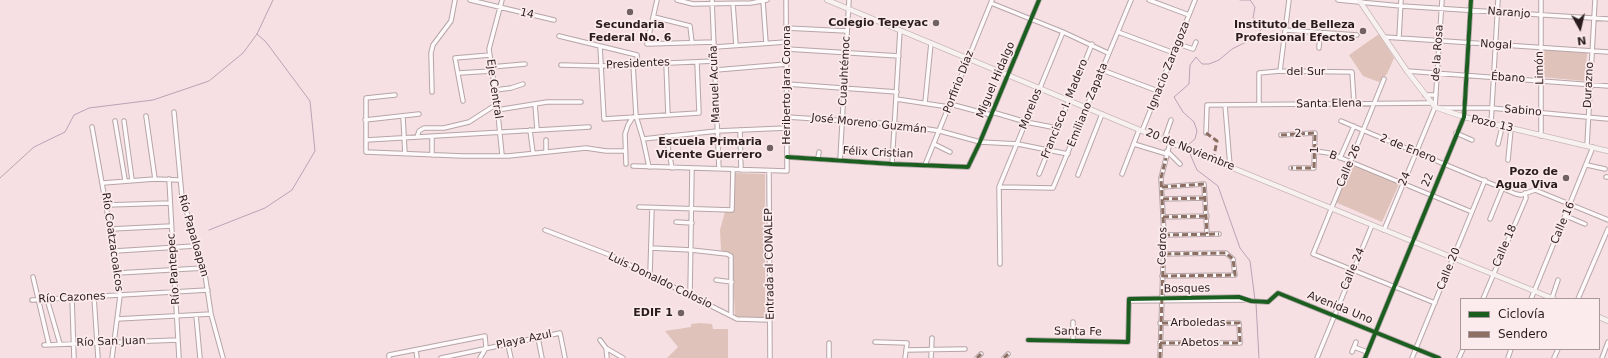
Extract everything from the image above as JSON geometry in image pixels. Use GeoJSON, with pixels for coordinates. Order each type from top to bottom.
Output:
{"type":"FeatureCollection","features":[{"type":"Feature","properties":{"kind":"main road","name":"20 de Noviembre"},"geometry":{"type":"LineString","coordinates":[[827,0],[1009,74],[1170,143],[1553,298]]}},
{"type":"Feature","properties":{"kind":"main road"},"geometry":{"type":"LineString","coordinates":[[1363,1],[1384,37],[1407,71],[1435,106]]}},
{"type":"Feature","properties":{"kind":"main road","name":"Pozo 13"},"geometry":{"type":"LineString","coordinates":[[1435,106],[1464,117],[1502,127],[1608,151]]}},
{"type":"Feature","properties":{"kind":"street"},"geometry":{"type":"LineString","coordinates":[[432,92],[431,53],[433,45],[451,21],[455,0]]}},
{"type":"Feature","properties":{"kind":"street","name":"14"},"geometry":{"type":"LineString","coordinates":[[470,0],[554,20]]}},
{"type":"Feature","properties":{"kind":"street","name":"Eje Central"},"geometry":{"type":"LineString","coordinates":[[502,0],[489,49],[497,104],[502,155]]}},
{"type":"Feature","properties":{"kind":"street"},"geometry":{"type":"LineString","coordinates":[[657,0],[647,44],[714,42]]}},
{"type":"Feature","properties":{"kind":"street"},"geometry":{"type":"LineString","coordinates":[[677,0],[692,4],[712,2],[733,4],[765,1],[766,44]]}},
{"type":"Feature","properties":{"kind":"street","name":"Heriberto Jara Corona"},"geometry":{"type":"LineString","coordinates":[[769,171],[787,171],[786,0]]}},
{"type":"Feature","properties":{"kind":"street","name":"Cuauhtémoc"},"geometry":{"type":"LineString","coordinates":[[840,160],[849,0]]}},
{"type":"Feature","properties":{"kind":"street","name":"Miguel Hidalgo"},"geometry":{"type":"LineString","coordinates":[[968,167],[1009,74],[1039,0]]}},
{"type":"Feature","properties":{"kind":"street","name":"Emiliano Zapata"},"geometry":{"type":"LineString","coordinates":[[1000,187],[1053,188],[1131,0]]}},
{"type":"Feature","properties":{"kind":"street"},"geometry":{"type":"LineString","coordinates":[[1149,0],[1189,15]]}},
{"type":"Feature","properties":{"kind":"street","name":"Ignacio Zaragoza"},"geometry":{"type":"LineString","coordinates":[[1122,174],[1178,44],[1195,0]]}},
{"type":"Feature","properties":{"kind":"street"},"geometry":{"type":"LineString","coordinates":[[1280,72],[1289,0]]}},
{"type":"Feature","properties":{"kind":"street","name":"Naranjo"},"geometry":{"type":"LineString","coordinates":[[1338,0],[1363,1],[1401,6],[1608,19]]}},
{"type":"Feature","properties":{"kind":"street"},"geometry":{"type":"LineString","coordinates":[[1399,38],[1401,0]]}},
{"type":"Feature","properties":{"kind":"street","name":"de la Rosa"},"geometry":{"type":"LineString","coordinates":[[1435,106],[1438,41],[1442,0]]}},
{"type":"Feature","properties":{"kind":"street"},"geometry":{"type":"LineString","coordinates":[[1464,117],[1463,107],[1471,0]]}},
{"type":"Feature","properties":{"kind":"street"},"geometry":{"type":"LineString","coordinates":[[1491,124],[1492,77],[1498,0]]}},
{"type":"Feature","properties":{"kind":"street","name":"Limón"},"geometry":{"type":"LineString","coordinates":[[1541,0],[1541,136]]}},
{"type":"Feature","properties":{"kind":"street","name":"Durazno"},"geometry":{"type":"LineString","coordinates":[[1586,145],[1595,0]]}},
{"type":"Feature","properties":{"kind":"street"},"geometry":{"type":"LineString","coordinates":[[991,1],[1092,44],[1108,53]]}},
{"type":"Feature","properties":{"kind":"street","name":"Porfirio Díaz"},"geometry":{"type":"LineString","coordinates":[[925,165],[940,131],[991,1]]}},
{"type":"Feature","properties":{"kind":"street","name":"Manuel Acuña"},"geometry":{"type":"LineString","coordinates":[[712,2],[719,169]]}},
{"type":"Feature","properties":{"kind":"street"},"geometry":{"type":"LineString","coordinates":[[733,4],[736,45]]}},
{"type":"Feature","properties":{"kind":"street"},"geometry":{"type":"LineString","coordinates":[[654,17],[690,26],[692,43]]}},
{"type":"Feature","properties":{"kind":"street","name":"Cuauhtémoc"},"geometry":{"type":"LineString","coordinates":[[786,28],[847,31]]}},
{"type":"Feature","properties":{"kind":"street"},"geometry":{"type":"LineString","coordinates":[[892,164],[900,30]]}},
{"type":"Feature","properties":{"kind":"street"},"geometry":{"type":"LineString","coordinates":[[1285,30],[1357,35]]}},
{"type":"Feature","properties":{"kind":"street","name":"Morelos"},"geometry":{"type":"LineString","coordinates":[[1000,187],[1063,32]]}},
{"type":"Feature","properties":{"kind":"street"},"geometry":{"type":"LineString","coordinates":[[1118,32],[1174,53]]}},
{"type":"Feature","properties":{"kind":"street"},"geometry":{"type":"LineString","coordinates":[[1319,48],[1320,32]]}},
{"type":"Feature","properties":{"kind":"street"},"geometry":{"type":"LineString","coordinates":[[559,36],[637,55],[638,64]]}},
{"type":"Feature","properties":{"kind":"street","name":"Nogal"},"geometry":{"type":"LineString","coordinates":[[1384,37],[1608,52]]}},
{"type":"Feature","properties":{"kind":"street"},"geometry":{"type":"LineString","coordinates":[[715,47],[786,42]]}},
{"type":"Feature","properties":{"kind":"street"},"geometry":{"type":"LineString","coordinates":[[1178,44],[1193,49],[1196,42]]}},
{"type":"Feature","properties":{"kind":"street"},"geometry":{"type":"LineString","coordinates":[[925,103],[931,43]]}},
{"type":"Feature","properties":{"kind":"street","name":"Francisco I. Madero"},"geometry":{"type":"LineString","coordinates":[[1039,174],[1092,44]]}},
{"type":"Feature","properties":{"kind":"street"},"geometry":{"type":"LineString","coordinates":[[600,46],[604,119],[699,113],[697,62]]}},
{"type":"Feature","properties":{"kind":"street"},"geometry":{"type":"LineString","coordinates":[[786,49],[898,56]]}},
{"type":"Feature","properties":{"kind":"street"},"geometry":{"type":"LineString","coordinates":[[463,102],[459,73],[455,58],[490,55]]}},
{"type":"Feature","properties":{"kind":"street","name":"Presidentes"},"geometry":{"type":"LineString","coordinates":[[561,65],[601,66],[715,61]]}},
{"type":"Feature","properties":{"kind":"street"},"geometry":{"type":"LineString","coordinates":[[666,63],[668,115]]}},
{"type":"Feature","properties":{"kind":"street"},"geometry":{"type":"LineString","coordinates":[[459,73],[525,64]]}},
{"type":"Feature","properties":{"kind":"street"},"geometry":{"type":"LineString","coordinates":[[633,64],[634,117],[643,139],[649,167]]}},
{"type":"Feature","properties":{"kind":"street"},"geometry":{"type":"LineString","coordinates":[[716,70],[787,64]]}},
{"type":"Feature","properties":{"kind":"street"},"geometry":{"type":"LineString","coordinates":[[1102,70],[1158,91]]}},
{"type":"Feature","properties":{"kind":"street","name":"Ébano"},"geometry":{"type":"LineString","coordinates":[[1407,71],[1608,86]]}},
{"type":"Feature","properties":{"kind":"street","name":"del Sur"},"geometry":{"type":"LineString","coordinates":[[1259,105],[1260,73],[1280,72],[1352,72],[1354,103]]}},
{"type":"Feature","properties":{"kind":"street","name":"Calle 26"},"geometry":{"type":"LineString","coordinates":[[1353,270],[1313,254],[1384,79]]}},
{"type":"Feature","properties":{"kind":"street"},"geometry":{"type":"LineString","coordinates":[[495,90],[511,88],[523,84]]}},
{"type":"Feature","properties":{"kind":"street"},"geometry":{"type":"LineString","coordinates":[[787,84],[844,90],[897,92]]}},
{"type":"Feature","properties":{"kind":"street"},"geometry":{"type":"LineString","coordinates":[[394,95],[366,98],[366,152],[432,155],[502,155],[586,148],[606,151],[625,151]]}},
{"type":"Feature","properties":{"kind":"street"},"geometry":{"type":"LineString","coordinates":[[1425,95],[1436,95]]}},
{"type":"Feature","properties":{"kind":"street"},"geometry":{"type":"LineString","coordinates":[[896,99],[950,106],[1057,128]]}},
{"type":"Feature","properties":{"kind":"street"},"geometry":{"type":"LineString","coordinates":[[497,110],[535,104],[581,102]]}},
{"type":"Feature","properties":{"kind":"street","name":"Santa Elena"},"geometry":{"type":"LineString","coordinates":[[1206,133],[1207,105],[1375,103],[1435,106]]}},
{"type":"Feature","properties":{"kind":"street"},"geometry":{"type":"LineString","coordinates":[[417,137],[419,131],[424,128],[444,128],[469,122],[497,104]]}},
{"type":"Feature","properties":{"kind":"street"},"geometry":{"type":"LineString","coordinates":[[535,104],[537,129]]}},
{"type":"Feature","properties":{"kind":"street"},"geometry":{"type":"LineString","coordinates":[[1225,105],[1230,166]]}},
{"type":"Feature","properties":{"kind":"street","name":"Sabino"},"geometry":{"type":"LineString","coordinates":[[1435,106],[1491,108],[1608,119]]}},
{"type":"Feature","properties":{"kind":"street","name":"24"},"geometry":{"type":"LineString","coordinates":[[1384,230],[1435,106]]}},
{"type":"Feature","properties":{"kind":"street","name":"Río Papaloapan"},"geometry":{"type":"LineString","coordinates":[[174,112],[179,180],[182,197],[204,268],[211,314],[223,358]]}},
{"type":"Feature","properties":{"kind":"street"},"geometry":{"type":"LineString","coordinates":[[365,120],[403,117],[419,114]]}},
{"type":"Feature","properties":{"kind":"street"},"geometry":{"type":"LineString","coordinates":[[1078,175],[1102,114]]}},
{"type":"Feature","properties":{"kind":"street"},"geometry":{"type":"LineString","coordinates":[[146,116],[155,179]]}},
{"type":"Feature","properties":{"kind":"street"},"geometry":{"type":"LineString","coordinates":[[403,117],[405,154]]}},
{"type":"Feature","properties":{"kind":"street"},"geometry":{"type":"LineString","coordinates":[[626,164],[625,134],[628,124],[634,117]]}},
{"type":"Feature","properties":{"kind":"street","name":"José Moreno Guzmán"},"geometry":{"type":"LineString","coordinates":[[787,117],[895,124],[940,131],[980,142],[1018,144],[1068,154]]}},
{"type":"Feature","properties":{"kind":"street","name":"22"},"geometry":{"type":"LineString","coordinates":[[1365,358],[1393,286],[1464,117]]}},
{"type":"Feature","properties":{"kind":"street"},"geometry":{"type":"LineString","coordinates":[[1164,140],[1171,120]]}},
{"type":"Feature","properties":{"kind":"street"},"geometry":{"type":"LineString","coordinates":[[115,121],[125,180]]}},
{"type":"Feature","properties":{"kind":"street"},"geometry":{"type":"LineString","coordinates":[[124,121],[132,180]]}},
{"type":"Feature","properties":{"kind":"street","name":"Santa Elena"},"geometry":{"type":"LineString","coordinates":[[1342,121],[1364,131]]}},
{"type":"Feature","properties":{"kind":"street"},"geometry":{"type":"LineString","coordinates":[[366,140],[589,126]]}},
{"type":"Feature","properties":{"kind":"street","name":"Santa Elena"},"geometry":{"type":"LineString","coordinates":[[1340,158],[1354,126]]}},
{"type":"Feature","properties":{"kind":"street","name":"Río Coatzacoalcos"},"geometry":{"type":"LineString","coordinates":[[92,127],[115,251],[120,296],[112,358]]}},
{"type":"Feature","properties":{"kind":"street"},"geometry":{"type":"LineString","coordinates":[[1498,144],[1502,127]]}},
{"type":"Feature","properties":{"kind":"street"},"geometry":{"type":"LineString","coordinates":[[643,139],[717,131],[787,128]]}},
{"type":"Feature","properties":{"kind":"street"},"geometry":{"type":"LineString","coordinates":[[1508,160],[1511,129]]}},
{"type":"Feature","properties":{"kind":"street"},"geometry":{"type":"LineString","coordinates":[[530,130],[533,153]]}},
{"type":"Feature","properties":{"kind":"street"},"geometry":{"type":"LineString","coordinates":[[740,130],[741,170]]}},
{"type":"Feature","properties":{"kind":"street","name":"2 de Enero"},"geometry":{"type":"LineString","coordinates":[[1364,131],[1503,187],[1516,194],[1535,190],[1608,220]]}},
{"type":"Feature","properties":{"kind":"street","name":"2"},"geometry":{"type":"LineString","coordinates":[[1281,135],[1315,133]]}},
{"type":"Feature","properties":{"kind":"street","name":"1"},"geometry":{"type":"LineString","coordinates":[[1291,168],[1314,168],[1316,151],[1315,133]]}},
{"type":"Feature","properties":{"kind":"street"},"geometry":{"type":"LineString","coordinates":[[1456,133],[1472,140]]}},
{"type":"Feature","properties":{"kind":"street"},"geometry":{"type":"LineString","coordinates":[[432,136],[432,155]]}},
{"type":"Feature","properties":{"kind":"street"},"geometry":{"type":"LineString","coordinates":[[666,136],[672,168]]}},
{"type":"Feature","properties":{"kind":"street"},"geometry":{"type":"LineString","coordinates":[[546,140],[546,151]]}},
{"type":"Feature","properties":{"kind":"street","name":"Cedros"},"geometry":{"type":"LineString","coordinates":[[1160,358],[1164,235],[1161,178],[1170,143]]}},
{"type":"Feature","properties":{"kind":"street"},"geometry":{"type":"LineString","coordinates":[[934,144],[950,152]]}},
{"type":"Feature","properties":{"kind":"street"},"geometry":{"type":"LineString","coordinates":[[1134,144],[1166,154],[1180,164]]}},
{"type":"Feature","properties":{"kind":"street","name":"Calle 16"},"geometry":{"type":"LineString","coordinates":[[1531,298],[1571,205],[1593,147]]}},
{"type":"Feature","properties":{"kind":"street","name":"B"},"geometry":{"type":"LineString","coordinates":[[1316,151],[1329,153],[1350,163],[1472,212]]}},
{"type":"Feature","properties":{"kind":"street"},"geometry":{"type":"LineString","coordinates":[[818,158],[819,152]]}},
{"type":"Feature","properties":{"kind":"street","name":"Félix Cristian"},"geometry":{"type":"LineString","coordinates":[[787,156],[892,164],[968,167]]}},
{"type":"Feature","properties":{"kind":"street"},"geometry":{"type":"LineString","coordinates":[[1586,165],[1605,169]]}},
{"type":"Feature","properties":{"kind":"street"},"geometry":{"type":"LineString","coordinates":[[633,166],[769,171]]}},
{"type":"Feature","properties":{"kind":"street"},"geometry":{"type":"LineString","coordinates":[[690,295],[693,209],[692,168]]}},
{"type":"Feature","properties":{"kind":"street"},"geometry":{"type":"LineString","coordinates":[[639,207],[732,210],[733,169]]}},
{"type":"Feature","properties":{"kind":"street","name":"Entrada al CONALEP"},"geometry":{"type":"LineString","coordinates":[[769,171],[770,358]]}},
{"type":"Feature","properties":{"kind":"street"},"geometry":{"type":"LineString","coordinates":[[103,182],[155,179],[179,180]]}},
{"type":"Feature","properties":{"kind":"street","name":"Río Pantepec"},"geometry":{"type":"LineString","coordinates":[[169,179],[179,358]]}},
{"type":"Feature","properties":{"kind":"street","name":"Calle 20"},"geometry":{"type":"LineString","coordinates":[[1412,358],[1485,180]]}},
{"type":"Feature","properties":{"kind":"street"},"geometry":{"type":"LineString","coordinates":[[1162,187],[1204,184],[1207,234]]}},
{"type":"Feature","properties":{"kind":"street"},"geometry":{"type":"LineString","coordinates":[[1000,187],[1000,264]]}},
{"type":"Feature","properties":{"kind":"street"},"geometry":{"type":"LineString","coordinates":[[1490,219],[1503,187]]}},
{"type":"Feature","properties":{"kind":"street","name":"Calle 18"},"geometry":{"type":"LineString","coordinates":[[1483,298],[1526,198],[1525,193]]}},
{"type":"Feature","properties":{"kind":"street"},"geometry":{"type":"LineString","coordinates":[[1162,199],[1205,198]]}},
{"type":"Feature","properties":{"kind":"street"},"geometry":{"type":"LineString","coordinates":[[107,205],[170,203]]}},
{"type":"Feature","properties":{"kind":"street"},"geometry":{"type":"LineString","coordinates":[[650,274],[652,208]]}},
{"type":"Feature","properties":{"kind":"street"},"geometry":{"type":"LineString","coordinates":[[1163,217],[1206,216]]}},
{"type":"Feature","properties":{"kind":"street"},"geometry":{"type":"LineString","coordinates":[[1566,216],[1585,224]]}},
{"type":"Feature","properties":{"kind":"street"},"geometry":{"type":"LineString","coordinates":[[676,222],[692,223]]}},
{"type":"Feature","properties":{"kind":"street","name":"Calle 24"},"geometry":{"type":"LineString","coordinates":[[1317,358],[1372,225]]}},
{"type":"Feature","properties":{"kind":"street"},"geometry":{"type":"LineString","coordinates":[[111,229],[171,226]]}},
{"type":"Feature","properties":{"kind":"street"},"geometry":{"type":"LineString","coordinates":[[1578,298],[1608,229]]}},
{"type":"Feature","properties":{"kind":"street","name":"Luis Donaldo Colosio"},"geometry":{"type":"LineString","coordinates":[[545,230],[552,231],[610,255],[737,319],[770,320]]}},
{"type":"Feature","properties":{"kind":"street"},"geometry":{"type":"LineString","coordinates":[[1164,235],[1219,234]]}},
{"type":"Feature","properties":{"kind":"street"},"geometry":{"type":"LineString","coordinates":[[115,251],[172,249],[196,246]]}},
{"type":"Feature","properties":{"kind":"street"},"geometry":{"type":"LineString","coordinates":[[651,248],[691,250],[727,254],[731,256],[731,316]]}},
{"type":"Feature","properties":{"kind":"street"},"geometry":{"type":"LineString","coordinates":[[1162,276],[1235,275],[1235,266],[1231,255],[1226,253],[1163,254]]}},
{"type":"Feature","properties":{"kind":"street"},"geometry":{"type":"LineString","coordinates":[[118,273],[204,268]]}},
{"type":"Feature","properties":{"kind":"street"},"geometry":{"type":"LineString","coordinates":[[1353,270],[1435,303]]}},
{"type":"Feature","properties":{"kind":"street"},"geometry":{"type":"LineString","coordinates":[[32,277],[49,345]]}},
{"type":"Feature","properties":{"kind":"street"},"geometry":{"type":"LineString","coordinates":[[716,280],[732,282]]}},
{"type":"Feature","properties":{"kind":"street"},"geometry":{"type":"LineString","coordinates":[[1553,298],[1558,280]]}},
{"type":"Feature","properties":{"kind":"street","name":"Río Cazones"},"geometry":{"type":"LineString","coordinates":[[32,300],[208,290]]}},
{"type":"Feature","properties":{"kind":"street","name":"Avenida Uno"},"geometry":{"type":"LineString","coordinates":[[1278,293],[1439,358]]}},
{"type":"Feature","properties":{"kind":"street","name":"Bosques"},"geometry":{"type":"LineString","coordinates":[[1128,342],[1129,300],[1239,297],[1251,301],[1263,301],[1272,300],[1278,293]]}},
{"type":"Feature","properties":{"kind":"street"},"geometry":{"type":"LineString","coordinates":[[94,297],[98,358]]}},
{"type":"Feature","properties":{"kind":"street"},"geometry":{"type":"LineString","coordinates":[[72,298],[74,358]]}},
{"type":"Feature","properties":{"kind":"street"},"geometry":{"type":"LineString","coordinates":[[48,299],[60,344]]}},
{"type":"Feature","properties":{"kind":"street"},"geometry":{"type":"LineString","coordinates":[[117,319],[211,314]]}},
{"type":"Feature","properties":{"kind":"street"},"geometry":{"type":"LineString","coordinates":[[196,315],[200,358]]}},
{"type":"Feature","properties":{"kind":"street"},"geometry":{"type":"LineString","coordinates":[[1073,322],[1073,341]]}},
{"type":"Feature","properties":{"kind":"street","name":"Arboledas"},"geometry":{"type":"LineString","coordinates":[[1160,323],[1240,323],[1240,343]]}},
{"type":"Feature","properties":{"kind":"street","name":"Playa Azul"},"geometry":{"type":"LineString","coordinates":[[441,358],[560,333],[565,358]]}},
{"type":"Feature","properties":{"kind":"street"},"geometry":{"type":"LineString","coordinates":[[389,356],[485,336],[486,348],[480,358]]}},
{"type":"Feature","properties":{"kind":"street"},"geometry":{"type":"LineString","coordinates":[[538,338],[542,358]]}},
{"type":"Feature","properties":{"kind":"street"},"geometry":{"type":"LineString","coordinates":[[931,358],[932,338]]}},
{"type":"Feature","properties":{"kind":"street","name":"Río San Juan"},"geometry":{"type":"LineString","coordinates":[[44,345],[178,340]]}},
{"type":"Feature","properties":{"kind":"street"},"geometry":{"type":"LineString","coordinates":[[600,340],[606,348],[623,358]]}},
{"type":"Feature","properties":{"kind":"street","name":"Santa Fe"},"geometry":{"type":"LineString","coordinates":[[1028,340],[1128,342]]}},
{"type":"Feature","properties":{"kind":"street"},"geometry":{"type":"LineString","coordinates":[[875,342],[907,343],[905,358]]}},
{"type":"Feature","properties":{"kind":"street"},"geometry":{"type":"LineString","coordinates":[[1352,352],[1356,342]]}},
{"type":"Feature","properties":{"kind":"street"},"geometry":{"type":"LineString","coordinates":[[1602,358],[1608,342]]}},
{"type":"Feature","properties":{"kind":"street"},"geometry":{"type":"LineString","coordinates":[[829,343],[829,358]]}},
{"type":"Feature","properties":{"kind":"street","name":"Abetos"},"geometry":{"type":"LineString","coordinates":[[1160,343],[1240,343]]}},
{"type":"Feature","properties":{"kind":"street"},"geometry":{"type":"LineString","coordinates":[[508,345],[511,358]]}},
{"type":"Feature","properties":{"kind":"street"},"geometry":{"type":"LineString","coordinates":[[1354,347],[1367,352]]}},
{"type":"Feature","properties":{"kind":"street"},"geometry":{"type":"LineString","coordinates":[[606,348],[607,358]]}},
{"type":"Feature","properties":{"kind":"street"},"geometry":{"type":"LineString","coordinates":[[906,350],[965,349]]}},
{"type":"Feature","properties":{"kind":"street"},"geometry":{"type":"LineString","coordinates":[[416,350],[417,358]]}},
{"type":"Feature","properties":{"kind":"street"},"geometry":{"type":"LineString","coordinates":[[977,358],[981,354]]}},
{"type":"Feature","properties":{"kind":"street"},"geometry":{"type":"LineString","coordinates":[[1004,358],[1008,354]]}},
{"type":"Feature","properties":{"kind":"shaded area"},"geometry":{"type":"Polygon","coordinates":[[[1379,34],[1394,58],[1387,74],[1379,82],[1363,76],[1349,55],[1379,34]]]}},
{"type":"Feature","properties":{"kind":"shaded area"},"geometry":{"type":"Polygon","coordinates":[[[1542,50],[1587,53],[1585,81],[1541,77],[1542,50]]]}},
{"type":"Feature","properties":{"kind":"shaded area"},"geometry":{"type":"Polygon","coordinates":[[[1350,164],[1399,184],[1382,222],[1335,202],[1350,164]]]}},
{"type":"Feature","properties":{"kind":"shaded area"},"geometry":{"type":"Polygon","coordinates":[[[734,173],[765,174],[765,321],[735,317],[732,255],[721,250],[720,230],[725,212],[733,211],[734,173]]]}},
{"type":"Feature","properties":{"kind":"shaded area"},"geometry":{"type":"Polygon","coordinates":[[[691,324],[712,324],[713,329],[728,329],[728,358],[667,358],[678,347],[665,331],[691,327],[691,324]]]}},
{"type":"Feature","properties":{"kind":"waterway"},"geometry":{"type":"LineString","coordinates":[[0,178],[34,147],[65,132],[74,115],[89,108],[153,100],[209,81],[243,53],[257,34],[273,0]]}},
{"type":"Feature","properties":{"kind":"waterway"},"geometry":{"type":"LineString","coordinates":[[1189,149],[1188,145],[1195,139],[1197,131],[1194,122],[1183,112],[1174,97],[1189,84],[1190,65],[1196,57],[1202,64],[1209,64],[1219,60],[1232,49],[1252,39],[1265,26],[1253,18],[1255,7],[1250,0],[1240,0]]}},
{"type":"Feature","properties":{"kind":"waterway"},"geometry":{"type":"LineString","coordinates":[[209,230],[265,208],[292,190],[315,151],[310,101],[266,42],[257,34]]}},
{"type":"Feature","properties":{"kind":"waterway"},"geometry":{"type":"LineString","coordinates":[[1190,154],[1197,170],[1218,186],[1240,248],[1250,261],[1255,300]]}},
{"type":"Feature","properties":{"kind":"waterway"},"geometry":{"type":"LineString","coordinates":[[1256,303],[1259,358]]}},
{"type":"Feature","properties":{"kind":"marked path"},"geometry":{"type":"LineString","coordinates":[[1206,133],[1217,141],[1213,160]]}},
{"type":"Feature","properties":{"kind":"marked path"},"geometry":{"type":"LineString","coordinates":[[1281,135],[1315,133],[1314,168],[1291,168]]}},
{"type":"Feature","properties":{"kind":"marked path"},"geometry":{"type":"LineString","coordinates":[[1160,358],[1164,235],[1161,178],[1166,158]]}},
{"type":"Feature","properties":{"kind":"marked path"},"geometry":{"type":"LineString","coordinates":[[1162,187],[1204,184],[1207,234]]}},
{"type":"Feature","properties":{"kind":"marked path"},"geometry":{"type":"LineString","coordinates":[[1163,199],[1205,198]]}},
{"type":"Feature","properties":{"kind":"marked path"},"geometry":{"type":"LineString","coordinates":[[1163,217],[1207,216]]}},
{"type":"Feature","properties":{"kind":"marked path"},"geometry":{"type":"LineString","coordinates":[[1164,235],[1219,234]]}},
{"type":"Feature","properties":{"kind":"marked path"},"geometry":{"type":"LineString","coordinates":[[1162,276],[1235,275],[1233,259],[1226,253],[1163,254]]}},
{"type":"Feature","properties":{"kind":"marked path"},"geometry":{"type":"LineString","coordinates":[[1160,323],[1239,323],[1240,343],[1160,343]]}},
{"type":"Feature","properties":{"kind":"marked path"},"geometry":{"type":"LineString","coordinates":[[977,358],[981,354]]}},
{"type":"Feature","properties":{"kind":"marked path"},"geometry":{"type":"LineString","coordinates":[[1004,358],[1008,354]]}},
{"type":"Feature","properties":{"kind":"cycle path"},"geometry":{"type":"LineString","coordinates":[[787,157],[968,167],[980,142],[1039,0]]}},
{"type":"Feature","properties":{"kind":"cycle path"},"geometry":{"type":"LineString","coordinates":[[1365,358],[1464,117],[1471,0]]}},
{"type":"Feature","properties":{"kind":"cycle path"},"geometry":{"type":"LineString","coordinates":[[1028,340],[1128,342],[1129,299],[1239,297],[1251,301],[1268,302],[1278,293],[1439,358]]}},
{"type":"Feature","properties":{"kind":"place","name":"Secundaria Federal No. 6"},"geometry":{"type":"Point","coordinates":[630,12]}},
{"type":"Feature","properties":{"kind":"place","name":"Colegio Tepeyac"},"geometry":{"type":"Point","coordinates":[936,23]}},
{"type":"Feature","properties":{"kind":"place","name":"Instituto de Belleza Profesional Efectos"},"geometry":{"type":"Point","coordinates":[1363,31]}},
{"type":"Feature","properties":{"kind":"place","name":"Escuela Primaria Vicente Guerrero"},"geometry":{"type":"Point","coordinates":[770,148]}},
{"type":"Feature","properties":{"kind":"place","name":"Pozo de Agua Viva"},"geometry":{"type":"Point","coordinates":[1566,178]}},
{"type":"Feature","properties":{"kind":"place","name":"EDIF 1"},"geometry":{"type":"Point","coordinates":[681,313]}}]}
